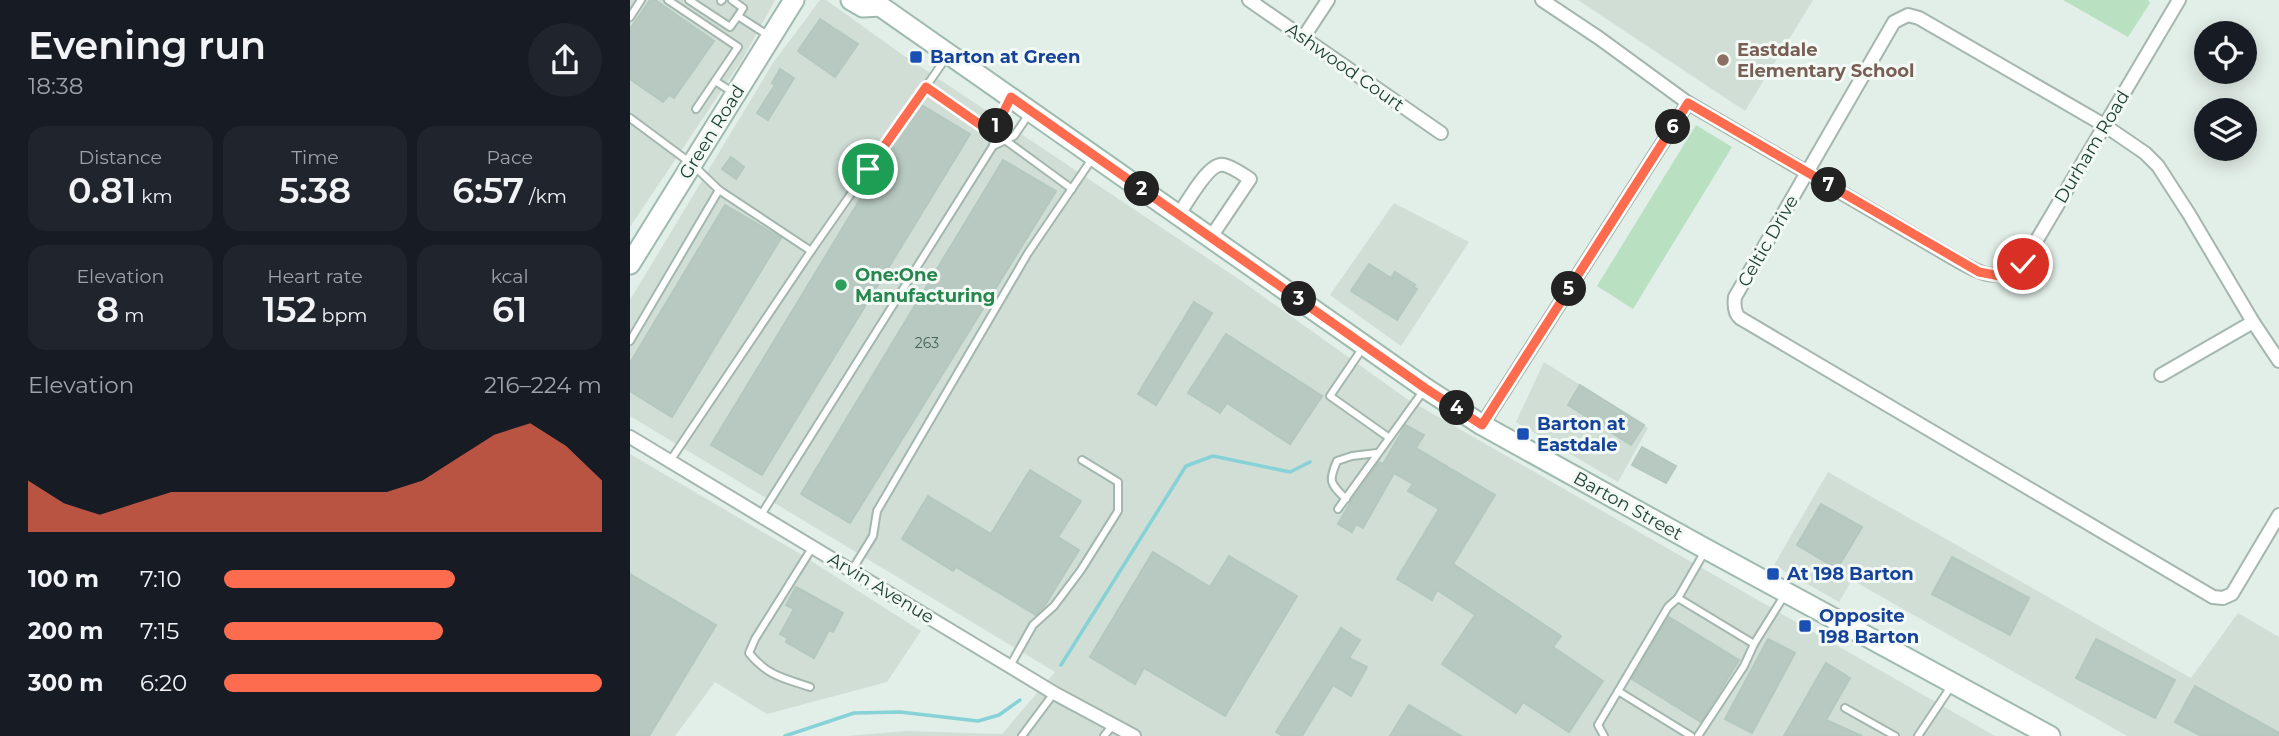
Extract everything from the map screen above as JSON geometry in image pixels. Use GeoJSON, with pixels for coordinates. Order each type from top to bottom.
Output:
{"type":"FeatureCollection","features":[{"type":"Feature","properties":{"kind":"main road","name":"Green Road"},"geometry":{"type":"LineString","coordinates":[[630,264],[794,0]]}},
{"type":"Feature","properties":{"kind":"main road","name":"Barton Street"},"geometry":{"type":"LineString","coordinates":[[852,0],[863,7],[878,3],[1425,388],[1482,425],[2050,736]]}},
{"type":"Feature","properties":{"kind":"street","name":"Ashwood Court"},"geometry":{"type":"LineString","coordinates":[[1249,0],[1441,133]]}},
{"type":"Feature","properties":{"kind":"street"},"geometry":{"type":"LineString","coordinates":[[1303,38],[1328,0]]}},
{"type":"Feature","properties":{"kind":"street","name":"Durham Road"},"geometry":{"type":"LineString","coordinates":[[1542,0],[1600,38],[1688,103],[1979,272],[2000,276],[2025,260],[2179,0]]}},
{"type":"Feature","properties":{"kind":"street","name":"Celtic Drive"},"geometry":{"type":"LineString","coordinates":[[2279,360],[2158,166],[2145,153],[2104,125],[1952,36],[1908,15],[1894,22],[1735,298],[1735,309],[1740,318],[2213,597],[2223,598],[2232,594],[2279,515]]}},
{"type":"Feature","properties":{"kind":"street"},"geometry":{"type":"LineString","coordinates":[[1482,425],[1688,103]]}},
{"type":"Feature","properties":{"kind":"street"},"geometry":{"type":"LineString","coordinates":[[1179,214],[1209,170],[1218,164],[1226,165],[1250,179],[1211,237]]}},
{"type":"Feature","properties":{"kind":"street"},"geometry":{"type":"LineString","coordinates":[[2161,375],[2253,322]]}},
{"type":"Feature","properties":{"kind":"street","name":"Arvin Avenue"},"geometry":{"type":"LineString","coordinates":[[630,437],[1054,693],[1134,736]]}},
{"type":"Feature","properties":{"kind":"lane"},"geometry":{"type":"LineString","coordinates":[[630,17],[641,0]]}},
{"type":"Feature","properties":{"kind":"lane"},"geometry":{"type":"LineString","coordinates":[[668,0],[738,47],[696,109]]}},
{"type":"Feature","properties":{"kind":"lane"},"geometry":{"type":"LineString","coordinates":[[689,0],[699,3],[730,27],[743,8],[732,0]]}},
{"type":"Feature","properties":{"kind":"lane"},"geometry":{"type":"LineString","coordinates":[[738,16],[771,37]]}},
{"type":"Feature","properties":{"kind":"lane"},"geometry":{"type":"LineString","coordinates":[[670,461],[811,251],[949,54]]}},
{"type":"Feature","properties":{"kind":"lane"},"geometry":{"type":"LineString","coordinates":[[715,80],[736,94]]}},
{"type":"Feature","properties":{"kind":"lane"},"geometry":{"type":"LineString","coordinates":[[926,87],[995,135]]}},
{"type":"Feature","properties":{"kind":"lane"},"geometry":{"type":"LineString","coordinates":[[761,515],[993,146],[997,125],[1011,97]]}},
{"type":"Feature","properties":{"kind":"lane"},"geometry":{"type":"LineString","coordinates":[[993,146],[1014,136],[1031,111]]}},
{"type":"Feature","properties":{"kind":"lane"},"geometry":{"type":"LineString","coordinates":[[630,118],[692,163],[719,190],[811,251]]}},
{"type":"Feature","properties":{"kind":"lane"},"geometry":{"type":"LineString","coordinates":[[1005,140],[1072,189]]}},
{"type":"Feature","properties":{"kind":"lane"},"geometry":{"type":"LineString","coordinates":[[852,570],[873,536],[877,511],[1028,253],[1094,156]]}},
{"type":"Feature","properties":{"kind":"lane"},"geometry":{"type":"LineString","coordinates":[[630,341],[719,190]]}},
{"type":"Feature","properties":{"kind":"lane"},"geometry":{"type":"LineString","coordinates":[[1365,346],[1330,396],[1388,436]]}},
{"type":"Feature","properties":{"kind":"lane"},"geometry":{"type":"LineString","coordinates":[[1338,509],[1425,388]]}},
{"type":"Feature","properties":{"kind":"lane"},"geometry":{"type":"LineString","coordinates":[[1346,499],[1333,486],[1330,477],[1337,461],[1377,453]]}},
{"type":"Feature","properties":{"kind":"lane"},"geometry":{"type":"LineString","coordinates":[[1010,666],[1033,625],[1054,606],[1081,570],[1118,511],[1118,482],[1082,460]]}},
{"type":"Feature","properties":{"kind":"lane"},"geometry":{"type":"LineString","coordinates":[[810,687],[777,677],[760,667],[749,653],[755,639],[814,546]]}},
{"type":"Feature","properties":{"kind":"lane"},"geometry":{"type":"LineString","coordinates":[[1604,736],[1598,725],[1668,607],[1678,598],[1706,550]]}},
{"type":"Feature","properties":{"kind":"lane"},"geometry":{"type":"LineString","coordinates":[[1698,736],[1744,666],[1785,593]]}},
{"type":"Feature","properties":{"kind":"lane"},"geometry":{"type":"LineString","coordinates":[[1678,598],[1754,644]]}},
{"type":"Feature","properties":{"kind":"lane"},"geometry":{"type":"LineString","coordinates":[[1918,736],[1953,684]]}},
{"type":"Feature","properties":{"kind":"lane"},"geometry":{"type":"LineString","coordinates":[[1618,691],[1691,736]]}},
{"type":"Feature","properties":{"kind":"lane"},"geometry":{"type":"LineString","coordinates":[[1025,735],[1054,693]]}},
{"type":"Feature","properties":{"kind":"lane"},"geometry":{"type":"LineString","coordinates":[[1845,708],[1895,736]]}},
{"type":"Feature","properties":{"kind":"lane"},"geometry":{"type":"LineString","coordinates":[[1104,736],[1113,725]]}},
{"type":"Feature","properties":{"kind":"shaded area"},"geometry":{"type":"Polygon","coordinates":[[[630,0],[775,0],[742,60],[630,227],[630,0]]]}},
{"type":"Feature","properties":{"kind":"shaded area"},"geometry":{"type":"Polygon","coordinates":[[[820,0],[826,0],[900,53],[1243,282],[1407,399],[1995,736],[847,736],[906,731],[1002,734],[1055,672],[630,416],[630,300],[773,63],[820,0]]]}},
{"type":"Feature","properties":{"kind":"shaded area","name":"Eastdale Elementary School"},"geometry":{"type":"Polygon","coordinates":[[[1578,0],[1813,0],[1745,111],[1578,0]]]}},
{"type":"Feature","properties":{"kind":"shaded area"},"geometry":{"type":"Polygon","coordinates":[[[1394,203],[1469,242],[1401,346],[1330,295],[1394,203]]]}},
{"type":"Feature","properties":{"kind":"shaded area"},"geometry":{"type":"Polygon","coordinates":[[[1544,362],[1648,428],[1618,482],[1516,422],[1544,362]]]}},
{"type":"Feature","properties":{"kind":"shaded area"},"geometry":{"type":"Polygon","coordinates":[[[630,454],[797,552],[921,631],[887,682],[767,714],[715,682],[675,736],[630,736],[630,454]]]}},
{"type":"Feature","properties":{"kind":"shaded area"},"geometry":{"type":"Polygon","coordinates":[[[1828,472],[2191,678],[2238,613],[2279,637],[2279,736],[2127,736],[1852,580],[1839,602],[1774,565],[1828,472]]]}},
{"type":"Feature","properties":{"kind":"green space"},"geometry":{"type":"Polygon","coordinates":[[[2063,0],[2148,0],[2150,3],[2128,37],[2063,0]]]}},
{"type":"Feature","properties":{"kind":"green space"},"geometry":{"type":"Polygon","coordinates":[[[1696,125],[1732,147],[1633,309],[1597,286],[1696,125]]]}},
{"type":"Feature","properties":{"kind":"building"},"geometry":{"type":"Polygon","coordinates":[[[650,0],[655,0],[714,41],[674,98],[669,95],[663,102],[630,79],[630,29],[650,0]]]}},
{"type":"Feature","properties":{"kind":"building"},"geometry":{"type":"Polygon","coordinates":[[[820,19],[858,44],[835,77],[798,51],[820,19]]]}},
{"type":"Feature","properties":{"kind":"building"},"geometry":{"type":"Polygon","coordinates":[[[780,69],[794,78],[768,120],[757,113],[775,85],[772,83],[780,69]]]}},
{"type":"Feature","properties":{"kind":"building"},"geometry":{"type":"Polygon","coordinates":[[[920,104],[970,134],[762,475],[711,445],[920,104]]]}},
{"type":"Feature","properties":{"kind":"building"},"geometry":{"type":"Polygon","coordinates":[[[731,157],[744,167],[736,179],[722,169],[731,157]]]}},
{"type":"Feature","properties":{"kind":"building"},"geometry":{"type":"Polygon","coordinates":[[[1003,160],[1056,191],[850,523],[801,494],[1003,160]]]}},
{"type":"Feature","properties":{"kind":"building"},"geometry":{"type":"Polygon","coordinates":[[[725,205],[781,238],[672,417],[630,391],[630,363],[725,205]]]}},
{"type":"Feature","properties":{"kind":"building"},"geometry":{"type":"Polygon","coordinates":[[[1369,264],[1391,278],[1395,272],[1417,289],[1397,320],[1351,291],[1369,264]]]}},
{"type":"Feature","properties":{"kind":"building"},"geometry":{"type":"Polygon","coordinates":[[[1194,302],[1212,313],[1156,405],[1138,394],[1194,302]]]}},
{"type":"Feature","properties":{"kind":"building"},"geometry":{"type":"Polygon","coordinates":[[[1226,334],[1322,396],[1290,444],[1227,403],[1220,413],[1188,393],[1226,334]]]}},
{"type":"Feature","properties":{"kind":"building"},"geometry":{"type":"Polygon","coordinates":[[[1580,385],[1644,425],[1631,445],[1568,405],[1580,385]]]}},
{"type":"Feature","properties":{"kind":"building"},"geometry":{"type":"Polygon","coordinates":[[[1406,425],[1424,435],[1416,448],[1495,495],[1453,564],[1561,636],[1553,647],[1603,681],[1569,732],[1523,702],[1516,713],[1442,664],[1475,615],[1437,590],[1432,600],[1397,579],[1439,509],[1408,491],[1413,484],[1394,473],[1363,528],[1356,524],[1352,532],[1338,524],[1379,462],[1383,464],[1406,425]]]}},
{"type":"Feature","properties":{"kind":"building"},"geometry":{"type":"Polygon","coordinates":[[[1642,447],[1676,466],[1666,483],[1632,465],[1642,447]]]}},
{"type":"Feature","properties":{"kind":"building"},"geometry":{"type":"Polygon","coordinates":[[[1030,470],[1081,501],[1058,537],[1079,550],[1044,607],[1036,615],[956,567],[953,571],[902,539],[928,496],[991,534],[1030,470]]]}},
{"type":"Feature","properties":{"kind":"building"},"geometry":{"type":"Polygon","coordinates":[[[1821,504],[1862,527],[1837,569],[1797,545],[1821,504]]]}},
{"type":"Feature","properties":{"kind":"building"},"geometry":{"type":"Polygon","coordinates":[[[1153,552],[1210,587],[1229,556],[1297,596],[1225,716],[1144,668],[1135,684],[1090,657],[1153,552]]]}},
{"type":"Feature","properties":{"kind":"building"},"geometry":{"type":"Polygon","coordinates":[[[1952,557],[2029,598],[2010,635],[1932,594],[1952,557]]]}},
{"type":"Feature","properties":{"kind":"building"},"geometry":{"type":"Polygon","coordinates":[[[630,574],[716,625],[649,736],[630,736],[630,574]]]}},
{"type":"Feature","properties":{"kind":"building"},"geometry":{"type":"Polygon","coordinates":[[[796,587],[843,613],[833,632],[829,630],[814,658],[786,642],[788,638],[780,634],[794,609],[786,605],[796,587]]]}},
{"type":"Feature","properties":{"kind":"building"},"geometry":{"type":"Polygon","coordinates":[[[1669,617],[1739,660],[1701,722],[1632,679],[1669,617]]]}},
{"type":"Feature","properties":{"kind":"building"},"geometry":{"type":"Polygon","coordinates":[[[1341,628],[1360,640],[1349,658],[1367,667],[1351,696],[1333,685],[1302,736],[1283,736],[1276,732],[1341,628]]]}},
{"type":"Feature","properties":{"kind":"building"},"geometry":{"type":"Polygon","coordinates":[[[1768,639],[1795,653],[1752,733],[1725,719],[1768,639]]]}},
{"type":"Feature","properties":{"kind":"building"},"geometry":{"type":"Polygon","coordinates":[[[2096,639],[2175,680],[2155,718],[2076,678],[2096,639]]]}},
{"type":"Feature","properties":{"kind":"building"},"geometry":{"type":"Polygon","coordinates":[[[1826,663],[1850,678],[1826,720],[1862,736],[1784,736],[1826,663]]]}},
{"type":"Feature","properties":{"kind":"building"},"geometry":{"type":"Polygon","coordinates":[[[2195,686],[2279,733],[2279,736],[2201,736],[2175,722],[2195,686]]]}},
{"type":"Feature","properties":{"kind":"building"},"geometry":{"type":"Polygon","coordinates":[[[1409,705],[1461,736],[1390,736],[1409,705]]]}},
{"type":"Feature","properties":{"kind":"waterway"},"geometry":{"type":"LineString","coordinates":[[1061,665],[1186,466],[1213,456],[1290,472],[1310,462]]}},
{"type":"Feature","properties":{"kind":"waterway"},"geometry":{"type":"LineString","coordinates":[[785,736],[854,713],[900,712],[978,721],[999,715],[1020,700]]}},
{"type":"Feature","properties":{"kind":"place","name":"Barton at Green"},"geometry":{"type":"Point","coordinates":[916,57]}},
{"type":"Feature","properties":{"kind":"place","name":"Eastdale Elementary School"},"geometry":{"type":"Point","coordinates":[1723,60]}},
{"type":"Feature","properties":{"kind":"place","name":"One:One Manufacturing"},"geometry":{"type":"Point","coordinates":[841,285]}},
{"type":"Feature","properties":{"kind":"place","name":"Barton at Eastdale"},"geometry":{"type":"Point","coordinates":[1523,434]}},
{"type":"Feature","properties":{"kind":"place","name":"At 198 Barton"},"geometry":{"type":"Point","coordinates":[1773,574]}},
{"type":"Feature","properties":{"kind":"place","name":"Opposite 198 Barton"},"geometry":{"type":"Point","coordinates":[1805,626]}},
{"type":"Feature","properties":{"kind":"route"},"geometry":{"type":"LineString","coordinates":[[868,169],[926,87],[995,135],[1011,97],[1425,388],[1482,425],[1688,103],[1979,272],[2000,276],[2023,264]]}}]}
